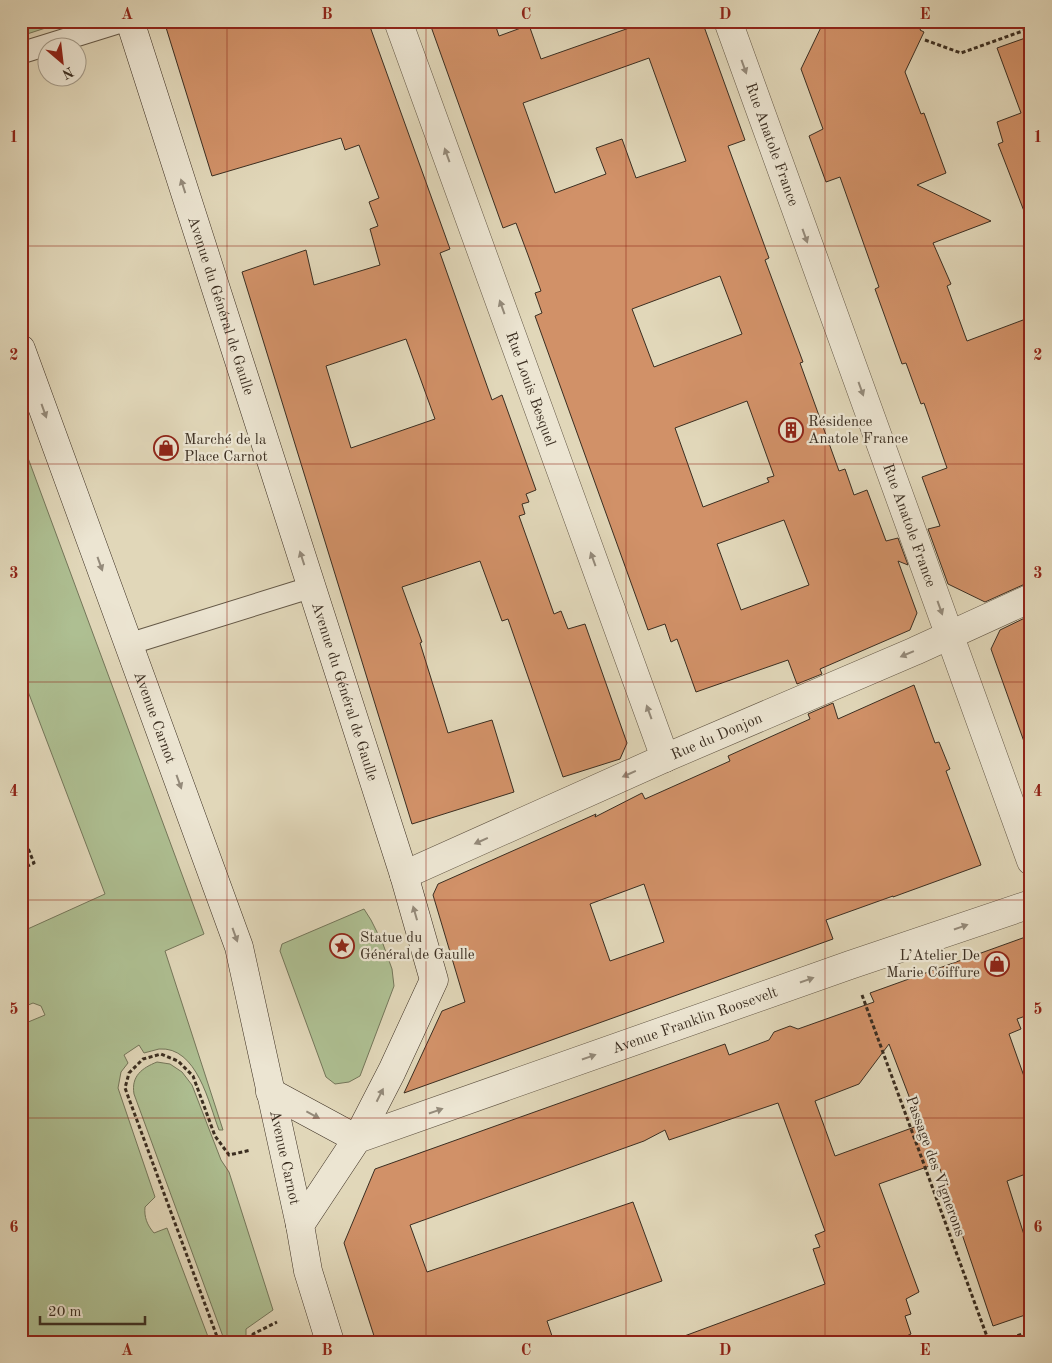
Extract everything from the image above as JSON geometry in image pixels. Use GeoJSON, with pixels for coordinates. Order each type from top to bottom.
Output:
{"type":"FeatureCollection","features":[{"type":"Feature","properties":{"kind":"street","name":"Avenue du Général de Gaulle"},"geometry":{"type":"LineString","coordinates":[[130,21],[404,875],[434,980],[392,1071],[357,1139],[300,1225]]}},
{"type":"Feature","properties":{"kind":"street","name":"Rue Louis Besquel"},"geometry":{"type":"LineString","coordinates":[[398,21],[665,758]]}},
{"type":"Feature","properties":{"kind":"street","name":"Rue Anatole France"},"geometry":{"type":"LineString","coordinates":[[728,21],[1031,861]]}},
{"type":"Feature","properties":{"kind":"street","name":"Avenue Carnot"},"geometry":{"type":"LineString","coordinates":[[21,349],[239,947],[300,1225]]}},
{"type":"Feature","properties":{"kind":"street","name":"Rue du Donjon"},"geometry":{"type":"LineString","coordinates":[[404,875],[665,758],[1031,598]]}},
{"type":"Feature","properties":{"kind":"street","name":"Avenue Franklin Roosevelt"},"geometry":{"type":"LineString","coordinates":[[357,1139],[842,968],[1031,904]]}},
{"type":"Feature","properties":{"kind":"street","name":"Avenue Carnot"},"geometry":{"type":"LineString","coordinates":[[270,1092],[357,1139]]}},
{"type":"Feature","properties":{"kind":"street"},"geometry":{"type":"LineString","coordinates":[[300,1225],[308,1271],[330,1342]]}},
{"type":"Feature","properties":{"kind":"lane"},"geometry":{"type":"LineString","coordinates":[[21,54],[124,21]]}},
{"type":"Feature","properties":{"kind":"lane"},"geometry":{"type":"LineString","coordinates":[[129,644],[312,587]]}},
{"type":"Feature","properties":{"kind":"path"},"geometry":{"type":"LineString","coordinates":[[924,40],[961,53],[1031,28]]}},
{"type":"Feature","properties":{"kind":"path"},"geometry":{"type":"LineString","coordinates":[[21,831],[34,863],[21,869]]}},
{"type":"Feature","properties":{"kind":"path","name":"Passage des Vignerons"},"geometry":{"type":"LineString","coordinates":[[862,998],[989,1342]]}},
{"type":"Feature","properties":{"kind":"path"},"geometry":{"type":"LineString","coordinates":[[219,1342],[125,1088],[129,1074],[144,1059],[161,1054],[178,1061],[193,1076],[215,1136],[229,1155],[233,1154]]}},
{"type":"Feature","properties":{"kind":"path"},"geometry":{"type":"LineString","coordinates":[[252,1342],[253,1334],[277,1322]]}},
{"type":"Feature","properties":{"kind":"path"},"geometry":{"type":"LineString","coordinates":[[999,1342],[1031,1331]]}},
{"type":"Feature","properties":{"kind":"green space"},"geometry":{"type":"Polygon","coordinates":[[[21,21],[67,21],[21,36],[21,21]]]}},
{"type":"Feature","properties":{"kind":"green space"},"geometry":{"type":"Polygon","coordinates":[[[21,439],[204,934],[165,951],[223,1130],[219,1130],[206,1092],[192,1066],[183,1057],[172,1051],[159,1049],[144,1053],[139,1045],[124,1055],[128,1063],[121,1072],[118,1088],[155,1197],[145,1207],[146,1221],[154,1233],[167,1228],[210,1342],[23,1342],[21,1336],[21,1025],[45,1015],[41,1006],[33,1003],[21,1008],[21,932],[105,894],[21,673],[21,439]]]}},
{"type":"Feature","properties":{"kind":"green space"},"geometry":{"type":"Polygon","coordinates":[[[364,909],[383,944],[392,969],[394,986],[360,1076],[349,1082],[335,1084],[326,1077],[280,951],[282,944],[364,909]]]}},
{"type":"Feature","properties":{"kind":"green space"},"geometry":{"type":"Polygon","coordinates":[[[157,1062],[170,1064],[182,1072],[192,1085],[221,1160],[229,1172],[273,1310],[246,1329],[246,1342],[225,1342],[134,1094],[136,1078],[142,1070],[157,1062]]]}},
{"type":"Feature","properties":{"kind":"building"},"geometry":{"type":"Polygon","coordinates":[[[164,21],[368,21],[450,249],[440,253],[492,400],[502,395],[536,490],[526,494],[529,502],[522,504],[525,514],[519,516],[554,614],[561,611],[568,629],[585,624],[627,743],[620,759],[563,777],[508,619],[502,621],[480,561],[402,587],[422,642],[420,643],[448,733],[492,720],[514,792],[412,824],[242,272],[306,250],[314,285],[380,265],[370,229],[378,226],[369,202],[379,198],[359,145],[345,150],[341,138],[212,176],[164,21]],[[406,339],[326,366],[351,448],[435,419],[406,339]]]}},
{"type":"Feature","properties":{"kind":"building"},"geometry":{"type":"Polygon","coordinates":[[[429,21],[494,21],[499,36],[529,25],[541,59],[649,21],[702,21],[745,140],[728,146],[769,258],[765,260],[803,362],[800,363],[839,471],[845,469],[854,495],[867,490],[886,541],[898,538],[908,565],[898,561],[917,613],[910,630],[820,669],[822,674],[797,684],[788,660],[696,692],[677,639],[671,642],[665,624],[648,630],[535,316],[542,313],[535,293],[541,291],[516,223],[503,228],[429,21]],[[649,58],[523,103],[555,193],[606,174],[596,148],[622,139],[636,178],[686,161],[649,58]],[[720,276],[632,309],[654,367],[742,334],[720,276]],[[747,401],[675,428],[703,507],[769,482],[767,478],[774,476],[747,401]],[[784,520],[717,544],[741,610],[809,585],[784,520]]]}},
{"type":"Feature","properties":{"kind":"building"},"geometry":{"type":"Polygon","coordinates":[[[824,21],[924,21],[920,30],[924,32],[905,72],[921,114],[924,113],[946,173],[917,185],[991,221],[933,243],[951,284],[947,286],[967,341],[1031,317],[1031,583],[985,602],[948,584],[928,529],[940,526],[922,477],[947,468],[924,403],[921,404],[906,363],[902,364],[875,289],[879,287],[840,177],[826,182],[809,136],[823,129],[801,69],[824,21]]]}},
{"type":"Feature","properties":{"kind":"building"},"geometry":{"type":"Polygon","coordinates":[[[1031,36],[1031,223],[1029,224],[998,144],[1003,142],[997,122],[1021,113],[997,48],[1031,36]]]}},
{"type":"Feature","properties":{"kind":"building"},"geometry":{"type":"Polygon","coordinates":[[[1031,615],[1031,750],[1027,750],[991,649],[1000,630],[1031,615]]]}},
{"type":"Feature","properties":{"kind":"building"},"geometry":{"type":"Polygon","coordinates":[[[914,685],[935,743],[939,742],[950,769],[946,771],[981,865],[826,920],[833,939],[404,1093],[442,1011],[465,1002],[433,895],[438,884],[596,814],[595,817],[642,793],[645,799],[730,761],[728,756],[810,719],[808,714],[833,703],[838,719],[914,685]],[[644,884],[590,904],[610,961],[664,942],[644,884]]]}},
{"type":"Feature","properties":{"kind":"building"},"geometry":{"type":"Polygon","coordinates":[[[1031,935],[1031,1014],[1017,1019],[1021,1029],[1009,1034],[1031,1096],[1031,1172],[1007,1181],[1031,1257],[1031,1313],[993,1326],[938,1163],[879,1184],[919,1292],[906,1299],[911,1314],[905,1316],[911,1334],[893,1342],[680,1342],[679,1338],[825,1284],[813,1249],[820,1247],[815,1235],[825,1231],[778,1103],[669,1140],[665,1130],[644,1141],[410,1225],[427,1272],[633,1202],[662,1281],[547,1321],[554,1342],[376,1342],[344,1243],[375,1169],[725,1044],[729,1055],[769,1040],[774,1032],[790,1026],[798,1029],[874,1002],[870,993],[1031,935]],[[889,1044],[859,1084],[815,1101],[835,1156],[920,1125],[889,1044]]]}},
{"type":"Feature","properties":{"kind":"place","name":"Résidence Anatole France"},"geometry":{"type":"Point","coordinates":[791,430]}},
{"type":"Feature","properties":{"kind":"place","name":"Marché de la Place Carnot"},"geometry":{"type":"Point","coordinates":[166,448]}},
{"type":"Feature","properties":{"kind":"place","name":"Statue du Général de Gaulle"},"geometry":{"type":"Point","coordinates":[342,946]}},
{"type":"Feature","properties":{"kind":"place","name":"L’Atelier De Marie Coiffure"},"geometry":{"type":"Point","coordinates":[997,964]}}]}
